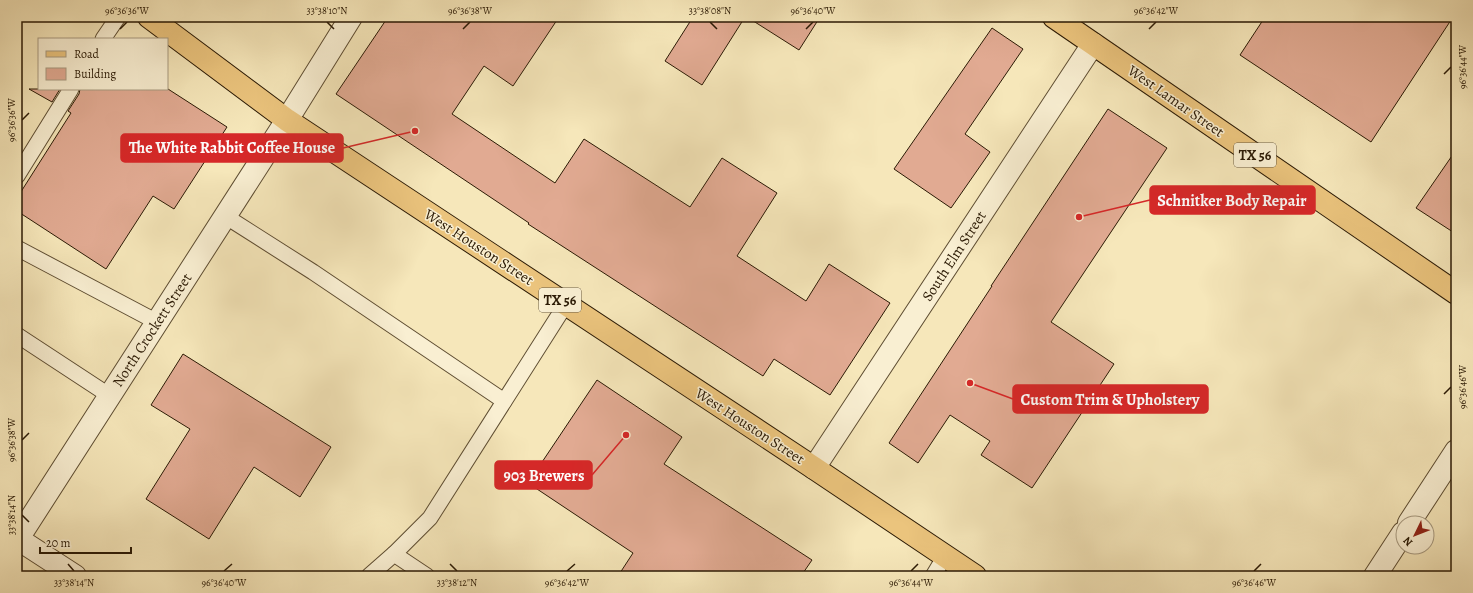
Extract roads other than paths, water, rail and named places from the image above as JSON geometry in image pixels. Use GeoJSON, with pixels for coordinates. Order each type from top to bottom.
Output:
{"type":"FeatureCollection","features":[{"type":"Feature","properties":{"kind":"main road","name":"West Houston Street"},"geometry":{"type":"LineString","coordinates":[[149,17],[287,120],[975,576]]}},
{"type":"Feature","properties":{"kind":"main road","name":"West Lamar Street"},"geometry":{"type":"LineString","coordinates":[[1054,17],[1456,293]]}},
{"type":"Feature","properties":{"kind":"street","name":"North Crockett Street"},"geometry":{"type":"LineString","coordinates":[[18,540],[287,120],[351,17]]}},
{"type":"Feature","properties":{"kind":"street","name":"South Elm Street"},"geometry":{"type":"LineString","coordinates":[[814,468],[1093,44]]}},
{"type":"Feature","properties":{"kind":"street"},"geometry":{"type":"LineString","coordinates":[[1414,515],[1456,451]]}},
{"type":"Feature","properties":{"kind":"street"},"geometry":{"type":"LineString","coordinates":[[18,540],[75,576]]}},
{"type":"Feature","properties":{"kind":"street"},"geometry":{"type":"LineString","coordinates":[[1375,576],[1395,545]]}},
{"type":"Feature","properties":{"kind":"lane"},"geometry":{"type":"LineString","coordinates":[[104,38],[118,17]]}},
{"type":"Feature","properties":{"kind":"lane"},"geometry":{"type":"LineString","coordinates":[[17,176],[70,90]]}},
{"type":"Feature","properties":{"kind":"lane"},"geometry":{"type":"LineString","coordinates":[[225,216],[313,272],[504,401]]}},
{"type":"Feature","properties":{"kind":"lane"},"geometry":{"type":"LineString","coordinates":[[17,248],[157,322]]}},
{"type":"Feature","properties":{"kind":"lane"},"geometry":{"type":"LineString","coordinates":[[369,576],[394,554],[430,518],[566,304]]}},
{"type":"Feature","properties":{"kind":"lane"},"geometry":{"type":"LineString","coordinates":[[17,335],[110,396]]}},
{"type":"Feature","properties":{"kind":"lane"},"geometry":{"type":"LineString","coordinates":[[394,554],[427,576]]}},
{"type":"Feature","properties":{"kind":"lane"},"geometry":{"type":"LineString","coordinates":[[932,576],[945,556]]}},
{"type":"Feature","properties":{"kind":"place","name":"The White Rabbit Coffee House"},"geometry":{"type":"Point","coordinates":[415,131]}},
{"type":"Feature","properties":{"kind":"place","name":"Schnitker Body Repair"},"geometry":{"type":"Point","coordinates":[1079,217]}},
{"type":"Feature","properties":{"kind":"place","name":"Custom Trim & Upholstery"},"geometry":{"type":"Point","coordinates":[970,383]}},
{"type":"Feature","properties":{"kind":"place","name":"903 Brewers"},"geometry":{"type":"Point","coordinates":[626,435]}}]}
